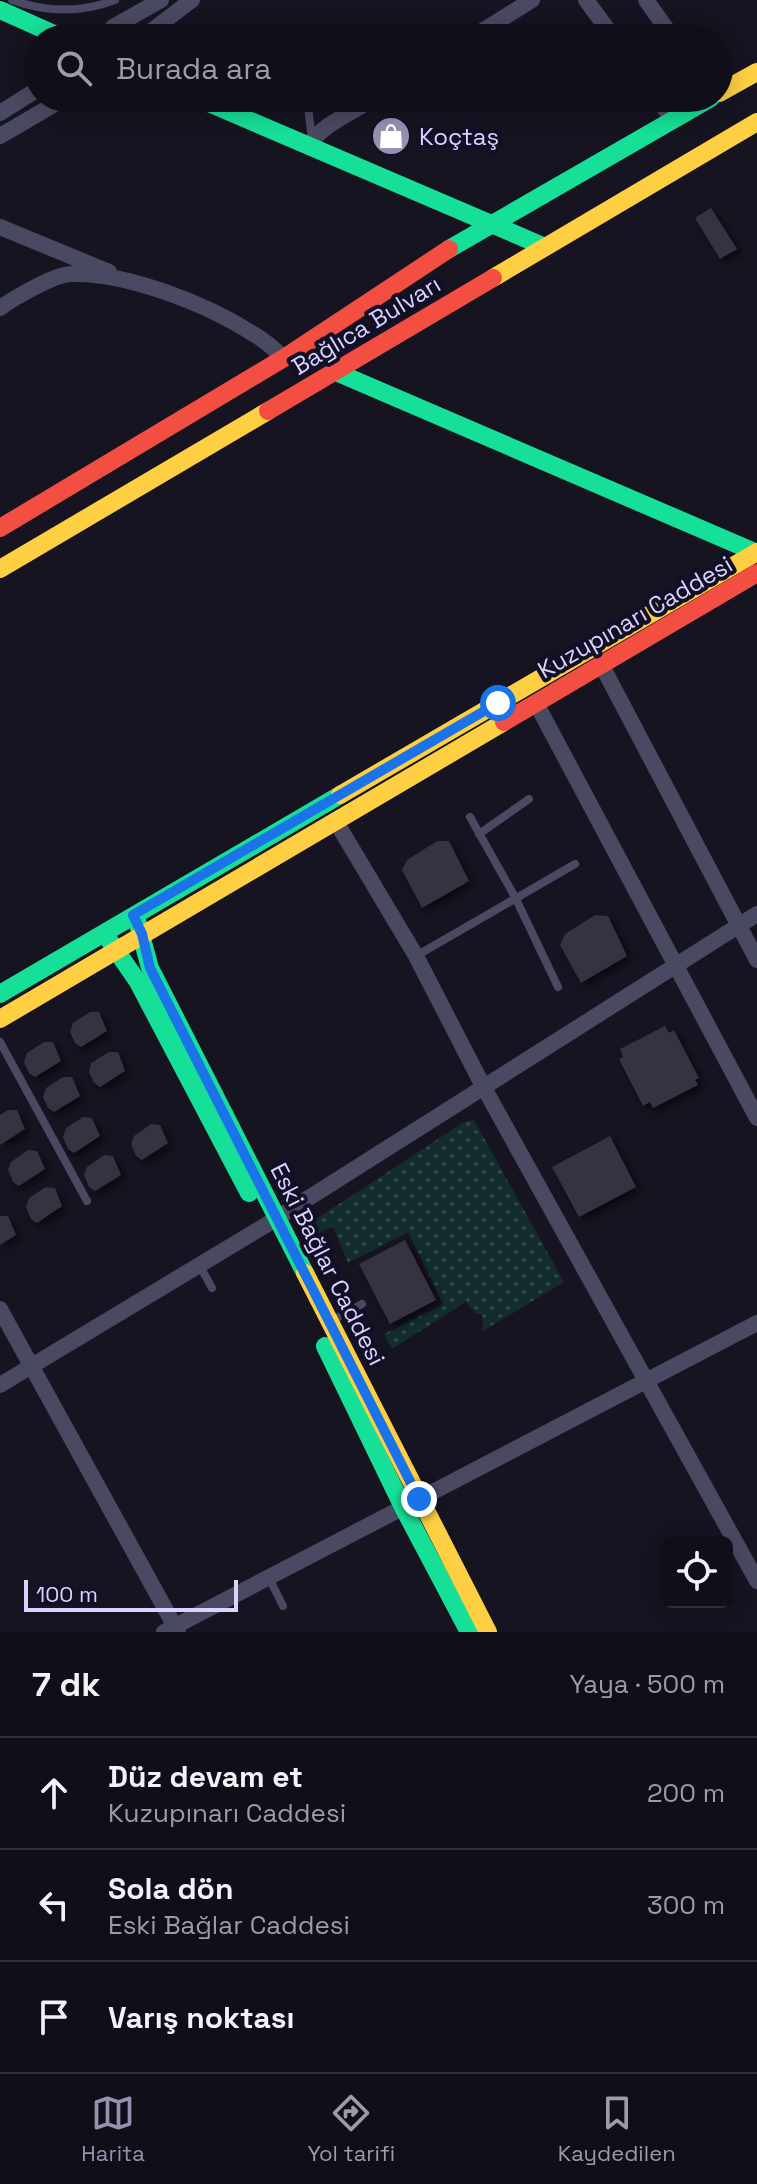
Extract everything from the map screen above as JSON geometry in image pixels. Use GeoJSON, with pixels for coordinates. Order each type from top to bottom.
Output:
{"type":"FeatureCollection","features":[{"type":"Feature","properties":{"kind":"street"},"geometry":{"type":"LineString","coordinates":[[118,24],[161,0]]}},
{"type":"Feature","properties":{"kind":"street"},"geometry":{"type":"LineString","coordinates":[[160,24],[192,0]]}},
{"type":"Feature","properties":{"kind":"street"},"geometry":{"type":"LineString","coordinates":[[493,24],[532,0]]}},
{"type":"Feature","properties":{"kind":"street"},"geometry":{"type":"LineString","coordinates":[[586,0],[604,24]]}},
{"type":"Feature","properties":{"kind":"street"},"geometry":{"type":"LineString","coordinates":[[646,0],[663,24]]}},
{"type":"Feature","properties":{"kind":"street"},"geometry":{"type":"LineString","coordinates":[[0,10],[32,24]]}},
{"type":"Feature","properties":{"kind":"street"},"geometry":{"type":"LineString","coordinates":[[733,85],[757,72]]}},
{"type":"Feature","properties":{"kind":"street"},"geometry":{"type":"LineString","coordinates":[[0,113],[24,98]]}},
{"type":"Feature","properties":{"kind":"street"},"geometry":{"type":"LineString","coordinates":[[0,136],[41,112]]}},
{"type":"Feature","properties":{"kind":"street"},"geometry":{"type":"LineString","coordinates":[[232,112],[545,247]]}},
{"type":"Feature","properties":{"kind":"street"},"geometry":{"type":"LineString","coordinates":[[310,143],[355,112]]}},
{"type":"Feature","properties":{"kind":"street"},"geometry":{"type":"LineString","coordinates":[[667,112],[673,120]]}},
{"type":"Feature","properties":{"kind":"street","name":"Bağlıca Bulvarı"},"geometry":{"type":"LineString","coordinates":[[0,528],[284,358],[433,259],[687,112]]}},
{"type":"Feature","properties":{"kind":"street","name":"Bağlıca Bulvarı"},"geometry":{"type":"LineString","coordinates":[[0,569],[757,122]]}},
{"type":"Feature","properties":{"kind":"street"},"geometry":{"type":"LineString","coordinates":[[0,227],[217,315],[256,335],[284,358]]}},
{"type":"Feature","properties":{"kind":"street"},"geometry":{"type":"LineString","coordinates":[[0,308],[68,273],[123,278]]}},
{"type":"Feature","properties":{"kind":"street"},"geometry":{"type":"LineString","coordinates":[[336,372],[757,552]]}},
{"type":"Feature","properties":{"kind":"street","name":"Kuzupınarı Caddesi"},"geometry":{"type":"LineString","coordinates":[[0,994],[757,552]]}},
{"type":"Feature","properties":{"kind":"street","name":"Kuzupınarı Caddesi"},"geometry":{"type":"LineString","coordinates":[[0,1019],[757,573]]}},
{"type":"Feature","properties":{"kind":"street"},"geometry":{"type":"LineString","coordinates":[[601,664],[757,960]]}},
{"type":"Feature","properties":{"kind":"street"},"geometry":{"type":"LineString","coordinates":[[536,703],[757,1118]]}},
{"type":"Feature","properties":{"kind":"street"},"geometry":{"type":"LineString","coordinates":[[335,820],[416,956],[483,1086],[757,1581]]}},
{"type":"Feature","properties":{"kind":"street"},"geometry":{"type":"LineString","coordinates":[[0,1385],[272,1221],[757,914]]}},
{"type":"Feature","properties":{"kind":"street","name":"Eski Bağlar Caddesi"},"geometry":{"type":"LineString","coordinates":[[133,915],[142,934],[150,968],[411,1504],[488,1632]]}},
{"type":"Feature","properties":{"kind":"street","name":"Eski Bağlar Caddesi"},"geometry":{"type":"LineString","coordinates":[[105,932],[138,982],[329,1322],[469,1632]]}},
{"type":"Feature","properties":{"kind":"street"},"geometry":{"type":"LineString","coordinates":[[0,1309],[172,1630],[757,1323]]}},
{"type":"Feature","properties":{"kind":"lane"},"geometry":{"type":"LineString","coordinates":[[12,0],[36,7],[68,10],[115,0]]}},
{"type":"Feature","properties":{"kind":"lane"},"geometry":{"type":"LineString","coordinates":[[308,112],[310,143]]}},
{"type":"Feature","properties":{"kind":"lane"},"geometry":{"type":"LineString","coordinates":[[479,834],[529,799]]}},
{"type":"Feature","properties":{"kind":"lane"},"geometry":{"type":"LineString","coordinates":[[470,817],[515,897],[558,987]]}},
{"type":"Feature","properties":{"kind":"lane"},"geometry":{"type":"LineString","coordinates":[[416,956],[575,864]]}},
{"type":"Feature","properties":{"kind":"lane"},"geometry":{"type":"LineString","coordinates":[[0,1042],[87,1201]]}},
{"type":"Feature","properties":{"kind":"lane"},"geometry":{"type":"LineString","coordinates":[[199,1265],[212,1288]]}},
{"type":"Feature","properties":{"kind":"lane"},"geometry":{"type":"LineString","coordinates":[[329,1322],[362,1304]]}},
{"type":"Feature","properties":{"kind":"lane"},"geometry":{"type":"LineString","coordinates":[[269,1578],[283,1606]]}},
{"type":"Feature","properties":{"kind":"green space"},"geometry":{"type":"Polygon","coordinates":[[[474,1120],[564,1282],[483,1331],[482,1315],[475,1313],[466,1302],[392,1349],[384,1334],[443,1304],[408,1232],[348,1263],[333,1226],[317,1234],[313,1221],[464,1122],[474,1120]]]}},
{"type":"Feature","properties":{"kind":"building"},"geometry":{"type":"Polygon","coordinates":[[[711,208],[737,249],[720,259],[695,218],[711,208]]]}},
{"type":"Feature","properties":{"kind":"building"},"geometry":{"type":"Polygon","coordinates":[[[437,841],[449,841],[469,881],[422,908],[402,870],[407,860],[437,841]]]}},
{"type":"Feature","properties":{"kind":"building"},"geometry":{"type":"Polygon","coordinates":[[[595,915],[608,916],[627,956],[581,983],[560,945],[565,934],[595,915]]]}},
{"type":"Feature","properties":{"kind":"building"},"geometry":{"type":"Polygon","coordinates":[[[90,1012],[99,1012],[107,1031],[81,1047],[75,1043],[70,1032],[73,1023],[90,1012]]]}},
{"type":"Feature","properties":{"kind":"building"},"geometry":{"type":"Polygon","coordinates":[[[665,1026],[669,1033],[674,1030],[699,1078],[695,1080],[698,1085],[653,1108],[650,1102],[643,1106],[619,1059],[623,1057],[620,1049],[665,1026]]]}},
{"type":"Feature","properties":{"kind":"building"},"geometry":{"type":"Polygon","coordinates":[[[44,1042],[53,1042],[61,1061],[35,1077],[29,1073],[24,1062],[27,1053],[44,1042]]]}},
{"type":"Feature","properties":{"kind":"building"},"geometry":{"type":"Polygon","coordinates":[[[109,1052],[118,1052],[125,1071],[100,1087],[94,1083],[89,1072],[91,1063],[109,1052]]]}},
{"type":"Feature","properties":{"kind":"building"},"geometry":{"type":"Polygon","coordinates":[[[63,1077],[72,1077],[80,1096],[54,1112],[48,1108],[43,1097],[46,1088],[63,1077]]]}},
{"type":"Feature","properties":{"kind":"building"},"geometry":{"type":"Polygon","coordinates":[[[8,1110],[17,1110],[25,1129],[0,1145],[0,1115],[8,1110]]]}},
{"type":"Feature","properties":{"kind":"building"},"geometry":{"type":"Polygon","coordinates":[[[83,1117],[92,1118],[100,1136],[74,1153],[68,1149],[63,1137],[66,1128],[83,1117]]]}},
{"type":"Feature","properties":{"kind":"building"},"geometry":{"type":"Polygon","coordinates":[[[151,1124],[160,1125],[168,1143],[142,1160],[136,1156],[131,1144],[134,1136],[151,1124]]]}},
{"type":"Feature","properties":{"kind":"building"},"geometry":{"type":"Polygon","coordinates":[[[610,1136],[636,1187],[579,1217],[552,1167],[610,1136]]]}},
{"type":"Feature","properties":{"kind":"building"},"geometry":{"type":"Polygon","coordinates":[[[28,1150],[37,1151],[45,1169],[19,1186],[13,1182],[8,1170],[11,1162],[28,1150]]]}},
{"type":"Feature","properties":{"kind":"building"},"geometry":{"type":"Polygon","coordinates":[[[104,1155],[113,1156],[121,1175],[95,1191],[89,1187],[84,1175],[87,1167],[104,1155]]]}},
{"type":"Feature","properties":{"kind":"building"},"geometry":{"type":"Polygon","coordinates":[[[46,1187],[55,1188],[62,1206],[37,1223],[31,1219],[26,1207],[29,1198],[46,1187]]]}},
{"type":"Feature","properties":{"kind":"building"},"geometry":{"type":"Polygon","coordinates":[[[0,1216],[8,1216],[16,1235],[0,1245],[0,1216]]]}},
{"type":"Feature","properties":{"kind":"building"},"geometry":{"type":"Polygon","coordinates":[[[405,1240],[436,1300],[390,1324],[359,1264],[405,1240]]]}},
{"type":"Feature","properties":{"kind":"traffic: fast"},"geometry":{"type":"LineString","coordinates":[[0,10],[32,24]]}},
{"type":"Feature","properties":{"kind":"traffic: fast"},"geometry":{"type":"LineString","coordinates":[[230,112],[545,247]]}},
{"type":"Feature","properties":{"kind":"traffic: fast"},"geometry":{"type":"LineString","coordinates":[[449,249],[687,112]]}},
{"type":"Feature","properties":{"kind":"traffic: fast"},"geometry":{"type":"LineString","coordinates":[[336,372],[757,553]]}},
{"type":"Feature","properties":{"kind":"traffic: fast"},"geometry":{"type":"LineString","coordinates":[[0,994],[340,795]]}},
{"type":"Feature","properties":{"kind":"traffic: fast"},"geometry":{"type":"LineString","coordinates":[[138,924],[150,968],[305,1273]]}},
{"type":"Feature","properties":{"kind":"traffic: fast"},"geometry":{"type":"LineString","coordinates":[[109,940],[138,982],[249,1193]]}},
{"type":"Feature","properties":{"kind":"traffic: fast"},"geometry":{"type":"LineString","coordinates":[[325,1346],[404,1509],[469,1632]]}},
{"type":"Feature","properties":{"kind":"traffic: slow"},"geometry":{"type":"LineString","coordinates":[[733,85],[757,72]]}},
{"type":"Feature","properties":{"kind":"traffic: slow"},"geometry":{"type":"LineString","coordinates":[[493,278],[757,122]]}},
{"type":"Feature","properties":{"kind":"traffic: slow"},"geometry":{"type":"LineString","coordinates":[[0,569],[268,411]]}},
{"type":"Feature","properties":{"kind":"traffic: slow"},"geometry":{"type":"LineString","coordinates":[[340,795],[757,552]]}},
{"type":"Feature","properties":{"kind":"traffic: slow"},"geometry":{"type":"LineString","coordinates":[[0,1019],[504,722]]}},
{"type":"Feature","properties":{"kind":"traffic: slow"},"geometry":{"type":"LineString","coordinates":[[305,1273],[488,1632]]}},
{"type":"Feature","properties":{"kind":"traffic: jam"},"geometry":{"type":"LineString","coordinates":[[0,528],[284,358],[449,249]]}},
{"type":"Feature","properties":{"kind":"traffic: jam"},"geometry":{"type":"LineString","coordinates":[[268,411],[493,278]]}},
{"type":"Feature","properties":{"kind":"traffic: jam"},"geometry":{"type":"LineString","coordinates":[[504,722],[757,573]]}},
{"type":"Feature","properties":{"kind":"place","name":"Koçtaş"},"geometry":{"type":"Point","coordinates":[391,136]}},
{"type":"Feature","properties":{"kind":"route"},"geometry":{"type":"LineString","coordinates":[[419,1499],[150,968],[142,934],[133,915],[498,703]]}}]}
